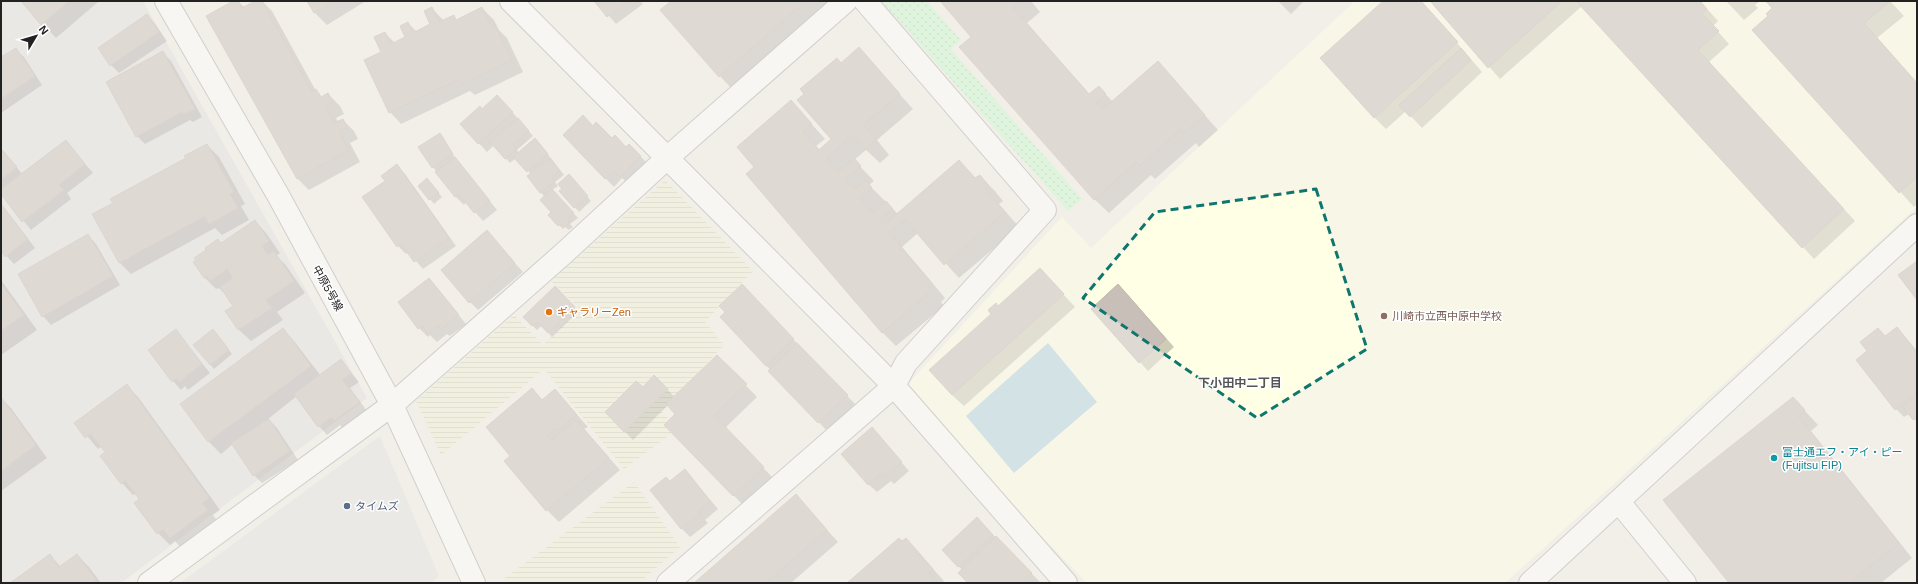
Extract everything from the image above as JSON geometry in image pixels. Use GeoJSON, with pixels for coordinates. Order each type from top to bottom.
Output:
{"type":"FeatureCollection","features":[{"type":"Feature","properties":{"kind":"street","name":"中原5号線"},"geometry":{"type":"LineString","coordinates":[[166,1],[278,195],[392,405],[474,583]]}},
{"type":"Feature","properties":{"kind":"street"},"geometry":{"type":"LineString","coordinates":[[511,1],[666,159],[894,386],[1066,583]]}},
{"type":"Feature","properties":{"kind":"street"},"geometry":{"type":"LineString","coordinates":[[149,583],[392,405],[563,254],[666,159],[846,1]]}},
{"type":"Feature","properties":{"kind":"street"},"geometry":{"type":"LineString","coordinates":[[668,583],[894,386],[906,364],[1046,210],[864,1]]}},
{"type":"Feature","properties":{"kind":"street"},"geometry":{"type":"LineString","coordinates":[[1530,583],[1917,226]]}},
{"type":"Feature","properties":{"kind":"street"},"geometry":{"type":"LineString","coordinates":[[1619,502],[1685,583]]}},
{"type":"Feature","properties":{"kind":"highlighted area"},"geometry":{"type":"Polygon","coordinates":[[[1316,189],[1367,349],[1257,418],[1083,298],[1155,212],[1316,189]]]}},
{"type":"Feature","properties":{"kind":"shaded area"},"geometry":{"type":"Polygon","coordinates":[[[1,1],[143,1],[367,398],[121,583],[1,583],[1,1]]]}},
{"type":"Feature","properties":{"kind":"shaded area","name":"川崎市立西中原中学校"},"geometry":{"type":"Polygon","coordinates":[[[1355,1],[1917,1],[1917,207],[1505,583],[1087,583],[909,399],[909,383],[1062,217],[1091,248],[1355,1]]]}},
{"type":"Feature","properties":{"kind":"shaded area"},"geometry":{"type":"Polygon","coordinates":[[[665,180],[753,271],[705,322],[724,345],[662,412],[678,429],[624,469],[544,369],[441,455],[416,401],[514,315],[543,345],[579,308],[551,281],[665,180]]]}},
{"type":"Feature","properties":{"kind":"shaded area","name":"タイムズ"},"geometry":{"type":"Polygon","coordinates":[[[380,436],[439,576],[431,583],[180,583],[380,436]]]}},
{"type":"Feature","properties":{"kind":"shaded area"},"geometry":{"type":"Polygon","coordinates":[[[634,482],[680,547],[639,583],[504,583],[505,578],[634,482]]]}},
{"type":"Feature","properties":{"kind":"green space"},"geometry":{"type":"Polygon","coordinates":[[[881,1],[927,1],[961,40],[951,49],[1082,199],[1068,211],[881,1]]]}},
{"type":"Feature","properties":{"kind":"water"},"geometry":{"type":"Polygon","coordinates":[[[1048,343],[1097,402],[1014,473],[966,416],[1048,343]]]}},
{"type":"Feature","properties":{"kind":"building"},"geometry":{"type":"Polygon","coordinates":[[[21,1],[69,1],[41,25],[21,1]]]}},
{"type":"Feature","properties":{"kind":"building"},"geometry":{"type":"Polygon","coordinates":[[[233,1],[238,1],[242,8],[255,1],[262,1],[312,92],[316,89],[321,97],[328,93],[333,102],[325,106],[334,123],[343,119],[347,127],[339,131],[349,150],[297,179],[206,16],[233,1]]]}},
{"type":"Feature","properties":{"kind":"building"},"geometry":{"type":"Polygon","coordinates":[[[307,1],[335,1],[314,13],[307,1]]]}},
{"type":"Feature","properties":{"kind":"building"},"geometry":{"type":"Polygon","coordinates":[[[594,1],[627,1],[607,17],[594,1]]]}},
{"type":"Feature","properties":{"kind":"building"},"geometry":{"type":"Polygon","coordinates":[[[671,1],[806,1],[719,77],[660,10],[671,1]]]}},
{"type":"Feature","properties":{"kind":"building"},"geometry":{"type":"Polygon","coordinates":[[[940,1],[1022,1],[1013,8],[1089,94],[1099,86],[1106,94],[1096,103],[1102,110],[1158,61],[1205,115],[1184,133],[1181,129],[1140,166],[1136,162],[1094,200],[959,47],[971,37],[940,1]]]}},
{"type":"Feature","properties":{"kind":"building"},"geometry":{"type":"Polygon","coordinates":[[[1383,1],[1421,1],[1458,42],[1374,118],[1320,58],[1383,1]]]}},
{"type":"Feature","properties":{"kind":"building"},"geometry":{"type":"Polygon","coordinates":[[[1430,1],[1562,1],[1488,68],[1430,1]]]}},
{"type":"Feature","properties":{"kind":"building"},"geometry":{"type":"Polygon","coordinates":[[[1576,1],[1700,1],[1707,9],[1702,14],[1719,31],[1698,50],[1844,209],[1802,248],[1576,1]]]}},
{"type":"Feature","properties":{"kind":"building"},"geometry":{"type":"Polygon","coordinates":[[[1763,1],[1890,1],[1864,23],[1917,83],[1917,177],[1899,193],[1752,30],[1768,16],[1766,14],[1772,8],[1767,2],[1763,1]]]}},
{"type":"Feature","properties":{"kind":"building"},"geometry":{"type":"Polygon","coordinates":[[[432,7],[439,22],[454,15],[456,20],[482,7],[492,27],[495,25],[512,60],[462,84],[460,79],[389,113],[364,60],[381,52],[374,37],[385,32],[391,44],[405,37],[400,26],[408,22],[413,33],[430,24],[424,11],[432,7]]]}},
{"type":"Feature","properties":{"kind":"building"},"geometry":{"type":"Polygon","coordinates":[[[147,14],[159,32],[110,66],[98,48],[147,14]]]}},
{"type":"Feature","properties":{"kind":"building"},"geometry":{"type":"Polygon","coordinates":[[[859,47],[900,94],[863,125],[876,140],[865,149],[853,135],[826,158],[838,172],[854,158],[861,166],[845,179],[854,190],[866,180],[872,188],[860,198],[872,213],[886,201],[893,209],[879,220],[884,225],[959,160],[975,178],[980,175],[989,186],[985,189],[1005,212],[944,265],[905,219],[889,233],[932,283],[927,287],[931,291],[882,333],[746,174],[754,167],[737,147],[791,100],[812,124],[803,131],[819,150],[831,139],[797,100],[804,94],[800,89],[837,58],[841,63],[859,47]]]}},
{"type":"Feature","properties":{"kind":"building"},"geometry":{"type":"Polygon","coordinates":[[[16,48],[35,76],[1,99],[1,57],[16,48]]]}},
{"type":"Feature","properties":{"kind":"building"},"geometry":{"type":"Polygon","coordinates":[[[1461,48],[1471,60],[1410,117],[1399,105],[1461,48]]]}},
{"type":"Feature","properties":{"kind":"building"},"geometry":{"type":"Polygon","coordinates":[[[163,51],[195,109],[183,115],[182,112],[136,137],[106,82],[163,51]]]}},
{"type":"Feature","properties":{"kind":"building"},"geometry":{"type":"Polygon","coordinates":[[[497,95],[513,112],[478,144],[460,124],[480,106],[482,109],[497,95]]]}},
{"type":"Feature","properties":{"kind":"building"},"geometry":{"type":"Polygon","coordinates":[[[583,115],[593,126],[596,122],[612,138],[615,135],[626,147],[629,144],[641,156],[620,177],[613,171],[605,179],[563,135],[583,115]]]}},
{"type":"Feature","properties":{"kind":"building"},"geometry":{"type":"Polygon","coordinates":[[[518,118],[529,131],[513,145],[517,149],[505,159],[490,142],[518,118]]]}},
{"type":"Feature","properties":{"kind":"building"},"geometry":{"type":"Polygon","coordinates":[[[440,133],[453,154],[432,168],[418,147],[440,133]]]}},
{"type":"Feature","properties":{"kind":"building"},"geometry":{"type":"Polygon","coordinates":[[[535,138],[548,154],[527,172],[513,157],[535,138]]]}},
{"type":"Feature","properties":{"kind":"building"},"geometry":{"type":"Polygon","coordinates":[[[66,140],[85,164],[59,185],[64,190],[22,222],[1,194],[1,189],[66,140]]]}},
{"type":"Feature","properties":{"kind":"building"},"geometry":{"type":"Polygon","coordinates":[[[207,144],[234,192],[230,194],[238,208],[209,224],[205,216],[119,263],[92,214],[113,203],[110,199],[186,158],[184,156],[207,144]]]}},
{"type":"Feature","properties":{"kind":"building"},"geometry":{"type":"Polygon","coordinates":[[[1,149],[17,167],[1,180],[1,149]]]}},
{"type":"Feature","properties":{"kind":"building"},"geometry":{"type":"Polygon","coordinates":[[[455,157],[490,201],[474,213],[459,194],[455,197],[435,172],[455,157]]]}},
{"type":"Feature","properties":{"kind":"building"},"geometry":{"type":"Polygon","coordinates":[[[550,158],[560,171],[552,177],[555,181],[540,193],[527,176],[550,158]]]}},
{"type":"Feature","properties":{"kind":"building"},"geometry":{"type":"Polygon","coordinates":[[[397,164],[449,238],[414,262],[401,244],[397,247],[362,197],[385,181],[381,176],[397,164]]]}},
{"type":"Feature","properties":{"kind":"building"},"geometry":{"type":"Polygon","coordinates":[[[569,174],[588,196],[574,208],[559,191],[562,189],[558,184],[569,174]]]}},
{"type":"Feature","properties":{"kind":"building"},"geometry":{"type":"Polygon","coordinates":[[[427,178],[439,193],[429,200],[418,186],[427,178]]]}},
{"type":"Feature","properties":{"kind":"building"},"geometry":{"type":"Polygon","coordinates":[[[552,189],[574,213],[567,219],[570,222],[564,227],[561,224],[558,226],[548,215],[551,212],[540,200],[552,189]]]}},
{"type":"Feature","properties":{"kind":"building"},"geometry":{"type":"Polygon","coordinates":[[[1,204],[28,239],[5,257],[1,251],[1,204]]]}},
{"type":"Feature","properties":{"kind":"building"},"geometry":{"type":"Polygon","coordinates":[[[255,220],[269,241],[262,246],[268,255],[274,251],[294,281],[266,300],[272,308],[238,330],[225,311],[233,306],[220,287],[233,278],[227,269],[210,281],[207,276],[204,278],[193,262],[196,261],[194,258],[218,239],[221,243],[255,220]]]}},
{"type":"Feature","properties":{"kind":"building"},"geometry":{"type":"Polygon","coordinates":[[[487,230],[515,263],[469,303],[441,270],[487,230]]]}},
{"type":"Feature","properties":{"kind":"building"},"geometry":{"type":"Polygon","coordinates":[[[88,234],[113,276],[42,317],[18,274],[88,234]]]}},
{"type":"Feature","properties":{"kind":"building"},"geometry":{"type":"Polygon","coordinates":[[[1917,261],[1917,300],[1898,275],[1917,261]]]}},
{"type":"Feature","properties":{"kind":"building"},"geometry":{"type":"Polygon","coordinates":[[[1040,268],[1064,294],[952,395],[929,370],[991,314],[988,310],[996,303],[998,306],[1040,268]]]}},
{"type":"Feature","properties":{"kind":"building"},"geometry":{"type":"Polygon","coordinates":[[[429,278],[459,315],[441,329],[438,326],[428,334],[422,326],[418,329],[398,302],[429,278]]]}},
{"type":"Feature","properties":{"kind":"building"},"geometry":{"type":"Polygon","coordinates":[[[1,284],[24,315],[1,331],[1,284]]]}},
{"type":"Feature","properties":{"kind":"building"},"geometry":{"type":"Polygon","coordinates":[[[742,284],[794,339],[766,366],[720,317],[725,312],[719,306],[742,284]]]}},
{"type":"Feature","properties":{"kind":"building"},"geometry":{"type":"Polygon","coordinates":[[[1118,284],[1166,339],[1139,363],[1091,309],[1118,284]]]}},
{"type":"Feature","properties":{"kind":"building","name":"ギャラリーZen"},"geometry":{"type":"Polygon","coordinates":[[[555,286],[575,307],[548,333],[537,322],[532,326],[523,317],[555,286]]]}},
{"type":"Feature","properties":{"kind":"building"},"geometry":{"type":"Polygon","coordinates":[[[1897,327],[1917,352],[1917,393],[1895,410],[1856,360],[1867,351],[1860,342],[1878,328],[1885,336],[1897,327]]]}},
{"type":"Feature","properties":{"kind":"building"},"geometry":{"type":"Polygon","coordinates":[[[283,328],[311,366],[208,442],[180,404],[283,328]]]}},
{"type":"Feature","properties":{"kind":"building"},"geometry":{"type":"Polygon","coordinates":[[[176,329],[202,364],[179,382],[176,378],[172,382],[148,350],[176,329]]]}},
{"type":"Feature","properties":{"kind":"building"},"geometry":{"type":"Polygon","coordinates":[[[213,329],[229,350],[210,365],[193,345],[213,329]]]}},
{"type":"Feature","properties":{"kind":"building"},"geometry":{"type":"Polygon","coordinates":[[[797,343],[848,395],[818,423],[768,371],[797,343]]]}},
{"type":"Feature","properties":{"kind":"building"},"geometry":{"type":"Polygon","coordinates":[[[717,355],[747,384],[714,415],[764,467],[733,496],[664,425],[675,414],[666,404],[717,355]]]}},
{"type":"Feature","properties":{"kind":"building"},"geometry":{"type":"Polygon","coordinates":[[[341,359],[351,373],[342,380],[360,402],[334,421],[332,417],[318,427],[294,394],[341,359]]]}},
{"type":"Feature","properties":{"kind":"building"},"geometry":{"type":"Polygon","coordinates":[[[654,375],[668,389],[624,432],[605,412],[636,381],[643,387],[654,375]]]}},
{"type":"Feature","properties":{"kind":"building"},"geometry":{"type":"Polygon","coordinates":[[[127,384],[209,498],[202,503],[208,510],[170,538],[163,529],[157,534],[134,503],[139,499],[125,480],[121,484],[100,456],[105,452],[91,434],[85,438],[74,423],[127,384]]]}},
{"type":"Feature","properties":{"kind":"building"},"geometry":{"type":"Polygon","coordinates":[[[532,388],[542,400],[555,389],[577,415],[558,430],[556,428],[547,436],[552,440],[576,420],[609,458],[546,511],[504,461],[510,456],[486,427],[532,388]]]}},
{"type":"Feature","properties":{"kind":"building"},"geometry":{"type":"Polygon","coordinates":[[[1917,396],[1917,416],[1913,420],[1903,407],[1917,396]]]}},
{"type":"Feature","properties":{"kind":"building"},"geometry":{"type":"Polygon","coordinates":[[[1,397],[36,445],[1,471],[1,397]]]}},
{"type":"Feature","properties":{"kind":"building","name":"富士通エフ・アイ・ピー (Fujitsu FIP)"},"geometry":{"type":"Polygon","coordinates":[[[1793,397],[1805,410],[1798,416],[1899,543],[1849,583],[1729,583],[1663,500],[1793,397]]]}},
{"type":"Feature","properties":{"kind":"building"},"geometry":{"type":"Polygon","coordinates":[[[269,419],[290,451],[253,476],[231,443],[269,419]]]}},
{"type":"Feature","properties":{"kind":"building"},"geometry":{"type":"Polygon","coordinates":[[[872,427],[902,462],[885,477],[882,473],[868,485],[841,454],[872,427]]]}},
{"type":"Feature","properties":{"kind":"building"},"geometry":{"type":"Polygon","coordinates":[[[685,469],[710,501],[698,511],[700,514],[681,529],[650,490],[666,477],[670,481],[685,469]]]}},
{"type":"Feature","properties":{"kind":"building"},"geometry":{"type":"Polygon","coordinates":[[[796,494],[827,530],[766,583],[694,583],[796,494]]]}},
{"type":"Feature","properties":{"kind":"building"},"geometry":{"type":"Polygon","coordinates":[[[977,517],[993,535],[958,567],[942,550],[977,517]]]}},
{"type":"Feature","properties":{"kind":"building"},"geometry":{"type":"Polygon","coordinates":[[[996,536],[1032,573],[1021,583],[968,583],[958,573],[996,536]]]}},
{"type":"Feature","properties":{"kind":"building"},"geometry":{"type":"Polygon","coordinates":[[[899,538],[902,541],[906,538],[933,569],[929,573],[934,579],[930,583],[847,583],[899,538]]]}},
{"type":"Feature","properties":{"kind":"building"},"geometry":{"type":"Polygon","coordinates":[[[50,554],[59,567],[77,554],[96,580],[92,583],[10,583],[50,554]]]}},
{"type":"Feature","properties":{"kind":"place","name":"ギャラリーZen"},"geometry":{"type":"Point","coordinates":[549,312]}},
{"type":"Feature","properties":{"kind":"place","name":"川崎市立西中原中学校"},"geometry":{"type":"Point","coordinates":[1384,316]}},
{"type":"Feature","properties":{"kind":"place","name":"富士通エフ・アイ・ピー (Fujitsu FIP)"},"geometry":{"type":"Point","coordinates":[1774,458]}},
{"type":"Feature","properties":{"kind":"place","name":"タイムズ"},"geometry":{"type":"Point","coordinates":[347,506]}},
{"type":"Feature","properties":{"kind":"district","name":"下小田中二丁目"},"geometry":{"type":"Point","coordinates":[1240,383]}}]}
